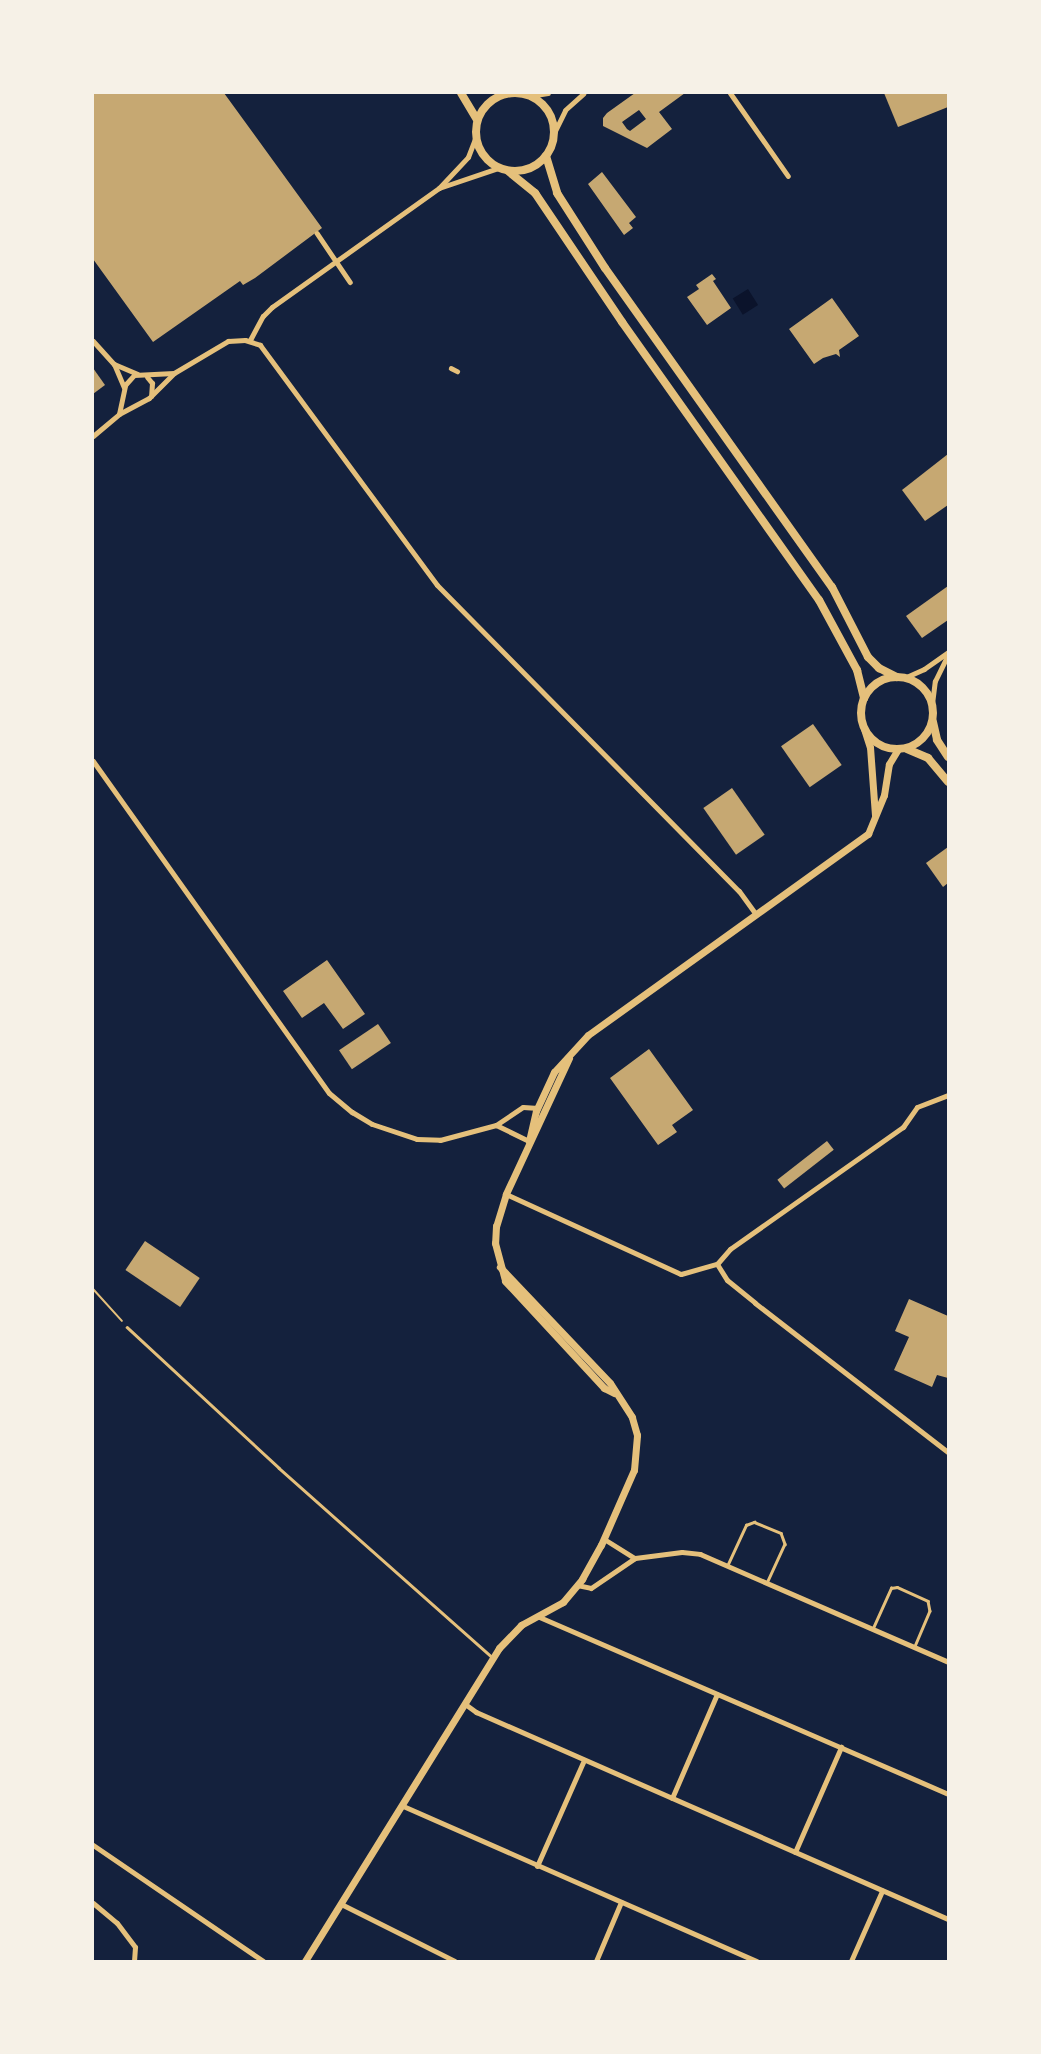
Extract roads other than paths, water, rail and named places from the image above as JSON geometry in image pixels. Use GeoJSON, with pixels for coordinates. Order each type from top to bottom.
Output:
{"type":"FeatureCollection","features":[{"type":"Feature","properties":{"kind":"main road"},"geometry":{"type":"LineString","coordinates":[[461,93],[477,120]]}},
{"type":"Feature","properties":{"kind":"main road"},"geometry":{"type":"LineString","coordinates":[[501,93],[529,96],[548,111],[554,133],[546,156],[529,169],[508,171],[498,168],[481,152],[476,136],[477,120],[488,104],[508,94]]}},
{"type":"Feature","properties":{"kind":"main road"},"geometry":{"type":"LineString","coordinates":[[546,156],[557,192],[605,268],[832,587],[871,661],[920,685],[932,704],[932,720],[937,740],[948,757]]}},
{"type":"Feature","properties":{"kind":"main road"},"geometry":{"type":"LineString","coordinates":[[508,171],[535,193],[636,343],[819,600],[857,670],[864,698],[861,711],[864,729],[880,745],[928,758],[948,782]]}},
{"type":"Feature","properties":{"kind":"main road"},"geometry":{"type":"LineString","coordinates":[[864,698],[876,684],[901,677]]}},
{"type":"Feature","properties":{"kind":"main road"},"geometry":{"type":"LineString","coordinates":[[901,749],[924,737],[932,720]]}},
{"type":"Feature","properties":{"kind":"street"},"geometry":{"type":"LineString","coordinates":[[529,96],[548,93]]}},
{"type":"Feature","properties":{"kind":"street"},"geometry":{"type":"LineString","coordinates":[[554,133],[565,110],[584,93]]}},
{"type":"Feature","properties":{"kind":"street"},"geometry":{"type":"LineString","coordinates":[[730,93],[788,176]]}},
{"type":"Feature","properties":{"kind":"street"},"geometry":{"type":"LineString","coordinates":[[250,340],[267,311],[439,188],[468,157],[476,136]]}},
{"type":"Feature","properties":{"kind":"street"},"geometry":{"type":"LineString","coordinates":[[439,188],[498,168]]}},
{"type":"Feature","properties":{"kind":"street"},"geometry":{"type":"LineString","coordinates":[[317,233],[350,282]]}},
{"type":"Feature","properties":{"kind":"street"},"geometry":{"type":"LineString","coordinates":[[93,436],[119,414],[149,398],[174,373],[223,343],[250,340],[269,353],[413,555],[447,597],[739,891],[756,914]]}},
{"type":"Feature","properties":{"kind":"street"},"geometry":{"type":"LineString","coordinates":[[93,341],[114,364],[131,400],[143,402]]}},
{"type":"Feature","properties":{"kind":"street"},"geometry":{"type":"LineString","coordinates":[[114,364],[141,375],[153,388],[149,398]]}},
{"type":"Feature","properties":{"kind":"street"},"geometry":{"type":"LineString","coordinates":[[451,368],[457,370]]}},
{"type":"Feature","properties":{"kind":"street"},"geometry":{"type":"LineString","coordinates":[[119,414],[127,381],[141,375],[174,373]]}},
{"type":"Feature","properties":{"kind":"street"},"geometry":{"type":"LineString","coordinates":[[901,677],[924,669],[948,653]]}},
{"type":"Feature","properties":{"kind":"street"},"geometry":{"type":"LineString","coordinates":[[932,704],[935,681],[948,653]]}},
{"type":"Feature","properties":{"kind":"street"},"geometry":{"type":"LineString","coordinates":[[864,729],[870,747],[875,819]]}},
{"type":"Feature","properties":{"kind":"street"},"geometry":{"type":"LineString","coordinates":[[529,1141],[538,1107],[554,1072],[588,1035],[864,837],[875,819],[886,789],[889,764],[901,749]]}},
{"type":"Feature","properties":{"kind":"street"},"geometry":{"type":"LineString","coordinates":[[93,761],[329,1093],[372,1124],[417,1139],[440,1140],[496,1125],[523,1107],[538,1107]]}},
{"type":"Feature","properties":{"kind":"street"},"geometry":{"type":"LineString","coordinates":[[304,1960],[403,1805],[492,1657],[508,1637],[537,1616],[563,1602],[577,1585],[604,1539],[634,1470],[637,1452],[632,1417],[610,1383],[500,1267],[496,1226],[506,1194],[571,1054]]}},
{"type":"Feature","properties":{"kind":"street"},"geometry":{"type":"LineString","coordinates":[[506,1194],[681,1274],[717,1264],[730,1249],[902,1127],[917,1107],[948,1096],[948,1105]]}},
{"type":"Feature","properties":{"kind":"street"},"geometry":{"type":"LineString","coordinates":[[538,1107],[541,1121]]}},
{"type":"Feature","properties":{"kind":"street"},"geometry":{"type":"LineString","coordinates":[[496,1125],[529,1141]]}},
{"type":"Feature","properties":{"kind":"street"},"geometry":{"type":"LineString","coordinates":[[717,1264],[727,1280],[755,1303],[948,1452]]}},
{"type":"Feature","properties":{"kind":"street"},"geometry":{"type":"LineString","coordinates":[[604,1539],[635,1558]]}},
{"type":"Feature","properties":{"kind":"street"},"geometry":{"type":"LineString","coordinates":[[577,1585],[591,1588],[635,1558],[682,1552],[701,1554],[948,1661]]}},
{"type":"Feature","properties":{"kind":"street"},"geometry":{"type":"LineString","coordinates":[[537,1616],[948,1794]]}},
{"type":"Feature","properties":{"kind":"street"},"geometry":{"type":"LineString","coordinates":[[672,1798],[717,1694]]}},
{"type":"Feature","properties":{"kind":"street"},"geometry":{"type":"LineString","coordinates":[[465,1704],[584,1760],[948,1919]]}},
{"type":"Feature","properties":{"kind":"street"},"geometry":{"type":"LineString","coordinates":[[795,1852],[841,1747]]}},
{"type":"Feature","properties":{"kind":"street"},"geometry":{"type":"LineString","coordinates":[[537,1866],[584,1760]]}},
{"type":"Feature","properties":{"kind":"street"},"geometry":{"type":"LineString","coordinates":[[403,1805],[753,1961]]}},
{"type":"Feature","properties":{"kind":"street"},"geometry":{"type":"LineString","coordinates":[[93,1845],[263,1961]]}},
{"type":"Feature","properties":{"kind":"street"},"geometry":{"type":"LineString","coordinates":[[851,1961],[882,1891]]}},
{"type":"Feature","properties":{"kind":"street"},"geometry":{"type":"LineString","coordinates":[[597,1961],[621,1902]]}},
{"type":"Feature","properties":{"kind":"street"},"geometry":{"type":"LineString","coordinates":[[93,1903],[117,1923],[135,1947],[134,1961]]}},
{"type":"Feature","properties":{"kind":"street"},"geometry":{"type":"LineString","coordinates":[[341,1904],[455,1961]]}},
{"type":"Feature","properties":{"kind":"lane"},"geometry":{"type":"LineString","coordinates":[[127,1327],[309,1496],[492,1657]]}},
{"type":"Feature","properties":{"kind":"lane"},"geometry":{"type":"LineString","coordinates":[[729,1564],[746,1525],[754,1522],[781,1533],[785,1544],[768,1581]]}},
{"type":"Feature","properties":{"kind":"lane"},"geometry":{"type":"LineString","coordinates":[[873,1628],[891,1588],[897,1587],[928,1601],[930,1611],[915,1647]]}},
{"type":"Feature","properties":{"kind":"water"},"geometry":{"type":"Polygon","coordinates":[[[748,289],[758,305],[743,315],[733,299],[748,289]]]}}]}
